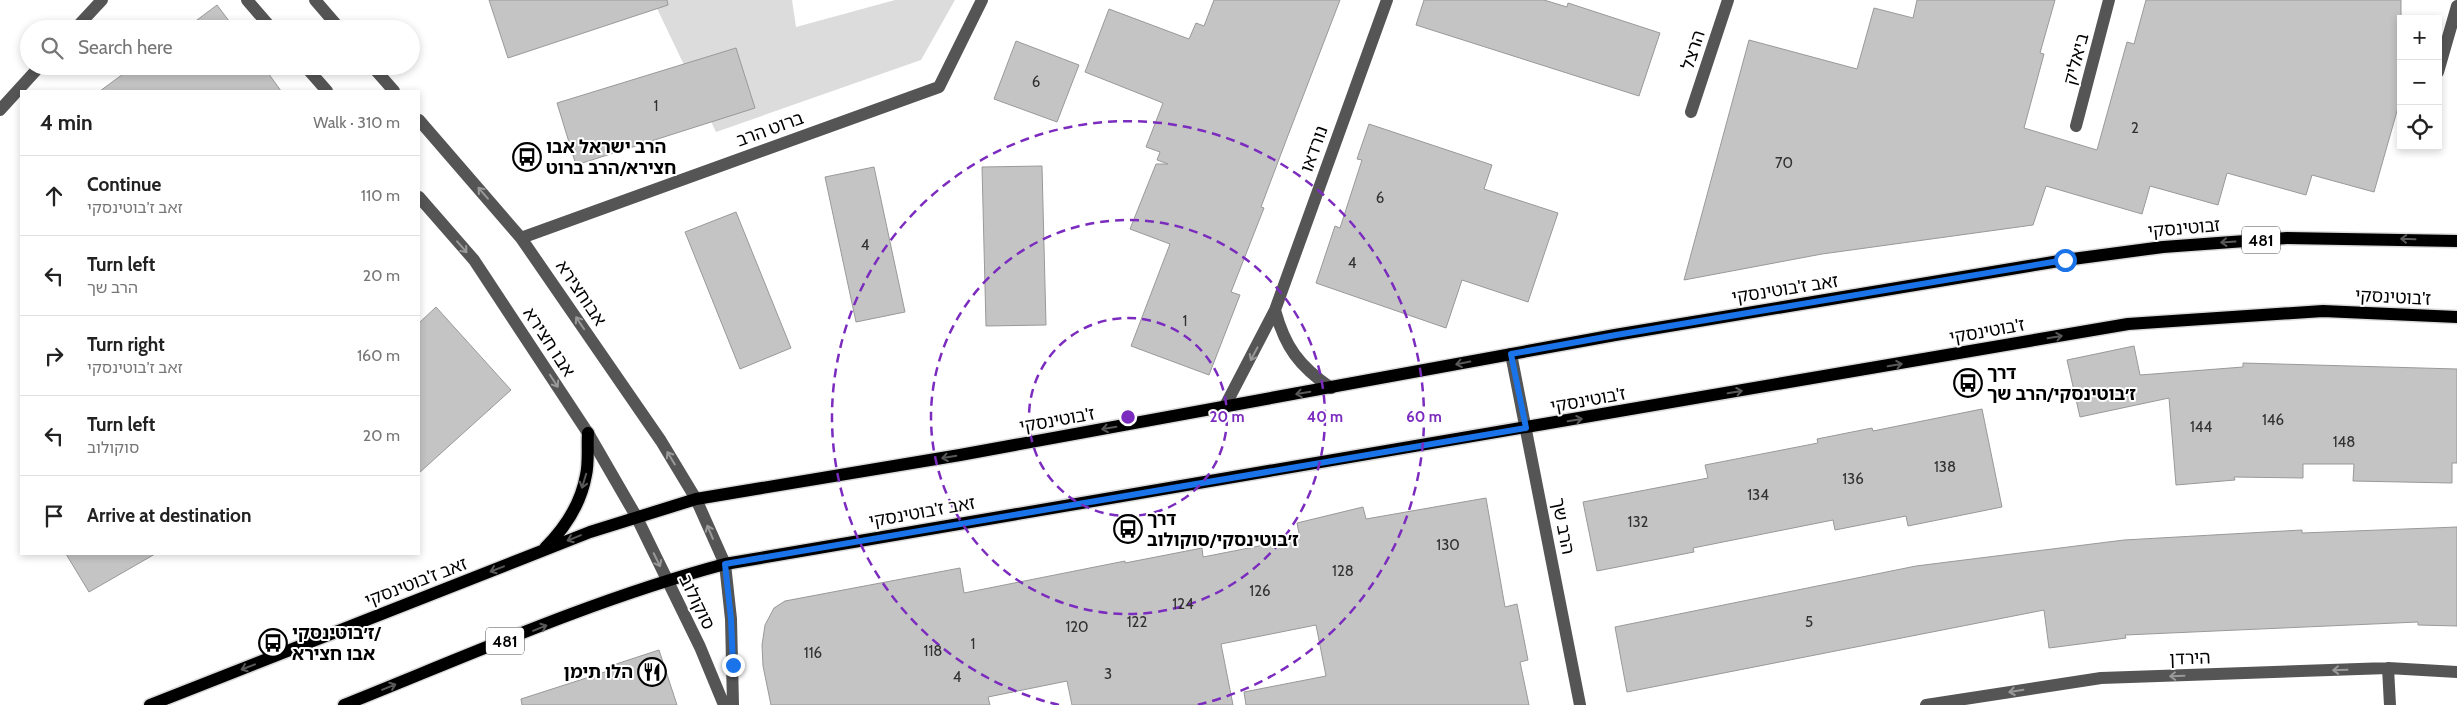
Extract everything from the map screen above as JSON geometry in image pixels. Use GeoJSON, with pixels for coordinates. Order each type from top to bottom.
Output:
{"type":"FeatureCollection","features":[{"type":"Feature","properties":{"kind":"main road","name":"זבוטינסקי"},"geometry":{"type":"LineString","coordinates":[[2065,260],[2163,247],[2287,238],[2457,241]]}},
{"type":"Feature","properties":{"kind":"main road","name":"זאב ז'בוטינסקי"},"geometry":{"type":"LineString","coordinates":[[1511,354],[2065,260]]}},
{"type":"Feature","properties":{"kind":"main road","name":"ז'בוטינסקי"},"geometry":{"type":"LineString","coordinates":[[1526,428],[2128,324],[2323,311],[2457,317]]}},
{"type":"Feature","properties":{"kind":"main road","name":"ז'בוטינסקי"},"geometry":{"type":"LineString","coordinates":[[696,499],[1224,408],[1511,354]]}},
{"type":"Feature","properties":{"kind":"main road","name":"זאב ז'בוטינסקי"},"geometry":{"type":"LineString","coordinates":[[344,705],[667,580],[725,564],[1526,428]]}},
{"type":"Feature","properties":{"kind":"main road"},"geometry":{"type":"LineString","coordinates":[[542,551],[560,532],[576,508],[587,475],[588,433]]}},
{"type":"Feature","properties":{"kind":"main road","name":"זאב ז'בוטינסקי"},"geometry":{"type":"LineString","coordinates":[[150,705],[590,532],[636,516],[696,499]]}},
{"type":"Feature","properties":{"kind":"street"},"geometry":{"type":"LineString","coordinates":[[83,20],[102,0]]}},
{"type":"Feature","properties":{"kind":"street"},"geometry":{"type":"LineString","coordinates":[[247,0],[264,20]]}},
{"type":"Feature","properties":{"kind":"street"},"geometry":{"type":"LineString","coordinates":[[314,0],[332,20]]}},
{"type":"Feature","properties":{"kind":"street","name":"ברוט הרב"},"geometry":{"type":"LineString","coordinates":[[522,238],[940,86],[982,0]]}},
{"type":"Feature","properties":{"kind":"street","name":"נורדאו"},"geometry":{"type":"LineString","coordinates":[[1224,408],[1275,310],[1387,0]]}},
{"type":"Feature","properties":{"kind":"street","name":"הרצל"},"geometry":{"type":"LineString","coordinates":[[1691,112],[1728,0]]}},
{"type":"Feature","properties":{"kind":"street","name":"ביאליק"},"geometry":{"type":"LineString","coordinates":[[2076,126],[2109,0]]}},
{"type":"Feature","properties":{"kind":"street"},"geometry":{"type":"LineString","coordinates":[[2441,60],[2457,6]]}},
{"type":"Feature","properties":{"kind":"street"},"geometry":{"type":"LineString","coordinates":[[0,110],[32,75]]}},
{"type":"Feature","properties":{"kind":"street"},"geometry":{"type":"LineString","coordinates":[[313,75],[326,90]]}},
{"type":"Feature","properties":{"kind":"street"},"geometry":{"type":"LineString","coordinates":[[380,75],[393,90]]}},
{"type":"Feature","properties":{"kind":"street","name":"אבוחצירא"},"geometry":{"type":"LineString","coordinates":[[420,121],[522,238],[661,441],[696,499]]}},
{"type":"Feature","properties":{"kind":"street","name":"אבו חצירא"},"geometry":{"type":"LineString","coordinates":[[420,198],[474,260],[588,433],[636,516]]}},
{"type":"Feature","properties":{"kind":"street"},"geometry":{"type":"LineString","coordinates":[[1275,310],[1282,334],[1294,356],[1313,375],[1332,388]]}},
{"type":"Feature","properties":{"kind":"street","name":"הרב שך"},"geometry":{"type":"LineString","coordinates":[[1511,354],[1580,705]]}},
{"type":"Feature","properties":{"kind":"street"},"geometry":{"type":"LineString","coordinates":[[696,499],[725,564]]}},
{"type":"Feature","properties":{"kind":"street","name":"סוקולוב"},"geometry":{"type":"LineString","coordinates":[[636,516],[700,647],[724,705]]}},
{"type":"Feature","properties":{"kind":"street","name":"סוקולוב"},"geometry":{"type":"LineString","coordinates":[[725,564],[731,619],[733,705]]}},
{"type":"Feature","properties":{"kind":"street"},"geometry":{"type":"LineString","coordinates":[[2388,668],[2390,705]]}},
{"type":"Feature","properties":{"kind":"street","name":"הירדן"},"geometry":{"type":"LineString","coordinates":[[1926,705],[2101,678],[2388,668],[2457,672]]}},
{"type":"Feature","properties":{"kind":"shaded area"},"geometry":{"type":"Polygon","coordinates":[[[653,0],[792,0],[796,27],[895,0],[955,0],[921,60],[716,132],[653,0]]]}},
{"type":"Feature","properties":{"kind":"building"},"geometry":{"type":"Polygon","coordinates":[[[489,0],[667,0],[668,5],[508,58],[489,0]]]}},
{"type":"Feature","properties":{"kind":"building"},"geometry":{"type":"Polygon","coordinates":[[[1214,0],[1340,0],[1261,207],[1264,208],[1231,292],[1240,295],[1209,375],[1131,346],[1170,244],[1130,229],[1156,164],[1168,164],[1157,160],[1160,152],[1146,147],[1163,103],[1085,72],[1109,9],[1189,39],[1196,23],[1204,26],[1214,0]]]}},
{"type":"Feature","properties":{"kind":"building"},"geometry":{"type":"Polygon","coordinates":[[[1424,0],[1544,0],[1567,7],[1568,3],[1660,33],[1639,96],[1416,25],[1424,0]]]}},
{"type":"Feature","properties":{"kind":"building"},"geometry":{"type":"Polygon","coordinates":[[[1917,0],[2055,0],[2040,53],[2044,54],[2024,128],[2097,150],[2127,42],[2134,44],[2146,0],[2401,0],[2401,15],[2397,15],[2397,111],[2374,192],[2312,175],[2306,195],[2227,173],[2218,205],[2150,186],[2142,214],[2046,186],[2033,225],[1822,254],[1684,280],[1749,40],[1857,69],[1874,8],[1913,18],[1917,0]]]}},
{"type":"Feature","properties":{"kind":"building"},"geometry":{"type":"Polygon","coordinates":[[[217,5],[228,20],[197,20],[217,5]]]}},
{"type":"Feature","properties":{"kind":"building"},"geometry":{"type":"Polygon","coordinates":[[[1016,41],[1079,65],[1057,122],[994,99],[1016,41]]]}},
{"type":"Feature","properties":{"kind":"building"},"geometry":{"type":"Polygon","coordinates":[[[736,48],[755,108],[576,165],[557,103],[736,48]]]}},
{"type":"Feature","properties":{"kind":"building"},"geometry":{"type":"Polygon","coordinates":[[[122,75],[269,75],[280,90],[101,90],[122,75]]]}},
{"type":"Feature","properties":{"kind":"building"},"geometry":{"type":"Polygon","coordinates":[[[1369,124],[1492,165],[1484,189],[1558,213],[1528,302],[1462,280],[1446,328],[1316,283],[1335,226],[1340,228],[1362,160],[1357,159],[1369,124]]]}},
{"type":"Feature","properties":{"kind":"building"},"geometry":{"type":"Polygon","coordinates":[[[1042,166],[1046,325],[986,326],[982,167],[1042,166]]]}},
{"type":"Feature","properties":{"kind":"building"},"geometry":{"type":"Polygon","coordinates":[[[874,167],[905,312],[856,322],[825,177],[874,167]]]}},
{"type":"Feature","properties":{"kind":"building"},"geometry":{"type":"Polygon","coordinates":[[[736,212],[791,348],[740,369],[685,232],[736,212]]]}},
{"type":"Feature","properties":{"kind":"building"},"geometry":{"type":"Polygon","coordinates":[[[436,307],[511,390],[420,472],[420,322],[436,307]]]}},
{"type":"Feature","properties":{"kind":"building"},"geometry":{"type":"Polygon","coordinates":[[[2134,346],[2140,375],[2243,367],[2243,363],[2457,369],[2457,463],[2452,463],[2452,483],[2353,481],[2354,464],[2303,464],[2303,478],[2234,477],[2235,480],[2176,485],[2169,398],[2080,417],[2067,360],[2134,346]]]}},
{"type":"Feature","properties":{"kind":"building"},"geometry":{"type":"Polygon","coordinates":[[[1982,409],[2002,507],[1908,526],[1906,516],[1835,530],[1833,520],[1693,548],[1694,552],[1597,571],[1583,502],[1708,478],[1705,465],[1818,443],[1817,439],[1872,428],[1873,431],[1982,409]]]}},
{"type":"Feature","properties":{"kind":"building"},"geometry":{"type":"Polygon","coordinates":[[[1486,498],[1505,607],[1517,604],[1528,660],[1520,662],[1529,705],[1246,705],[1244,692],[1326,676],[1316,625],[1221,644],[1233,705],[1072,705],[1067,681],[988,697],[990,705],[771,705],[763,666],[762,645],[765,625],[774,608],[785,601],[960,568],[964,593],[1125,561],[1125,563],[1202,548],[1203,557],[1300,538],[1297,523],[1363,507],[1366,519],[1486,498]]]}},
{"type":"Feature","properties":{"kind":"building"},"geometry":{"type":"Polygon","coordinates":[[[2457,527],[2457,626],[2418,625],[2418,622],[2125,635],[2126,638],[2049,648],[2044,610],[1627,692],[1615,627],[1916,566],[2124,540],[2302,530],[2302,533],[2457,527]]]}},
{"type":"Feature","properties":{"kind":"building"},"geometry":{"type":"Polygon","coordinates":[[[67,555],[153,555],[89,592],[67,555]]]}},
{"type":"Feature","properties":{"kind":"building"},"geometry":{"type":"Polygon","coordinates":[[[659,650],[677,705],[522,705],[521,699],[608,671],[607,667],[659,650]]]}},
{"type":"Feature","properties":{"kind":"place","name":"הרב ישראל אבו חצירא/הרב ברוט"},"geometry":{"type":"Point","coordinates":[527,157]}},
{"type":"Feature","properties":{"kind":"place","name":"דרך ז׳בוטינסקי/הרב שך"},"geometry":{"type":"Point","coordinates":[1968,383]}},
{"type":"Feature","properties":{"kind":"place","name":"דרך ז׳בוטינסקי/סוקולוב"},"geometry":{"type":"Point","coordinates":[1128,529]}},
{"type":"Feature","properties":{"kind":"place","name":"ז׳בוטינסקי/ אבו חצירא"},"geometry":{"type":"Point","coordinates":[273,643]}},
{"type":"Feature","properties":{"kind":"place","name":"הלו תימן"},"geometry":{"type":"Point","coordinates":[652,672]}},
{"type":"Feature","properties":{"kind":"route"},"geometry":{"type":"LineString","coordinates":[[733,665],[731,619],[725,564],[1526,428],[1511,354],[2065,260]]}}]}
